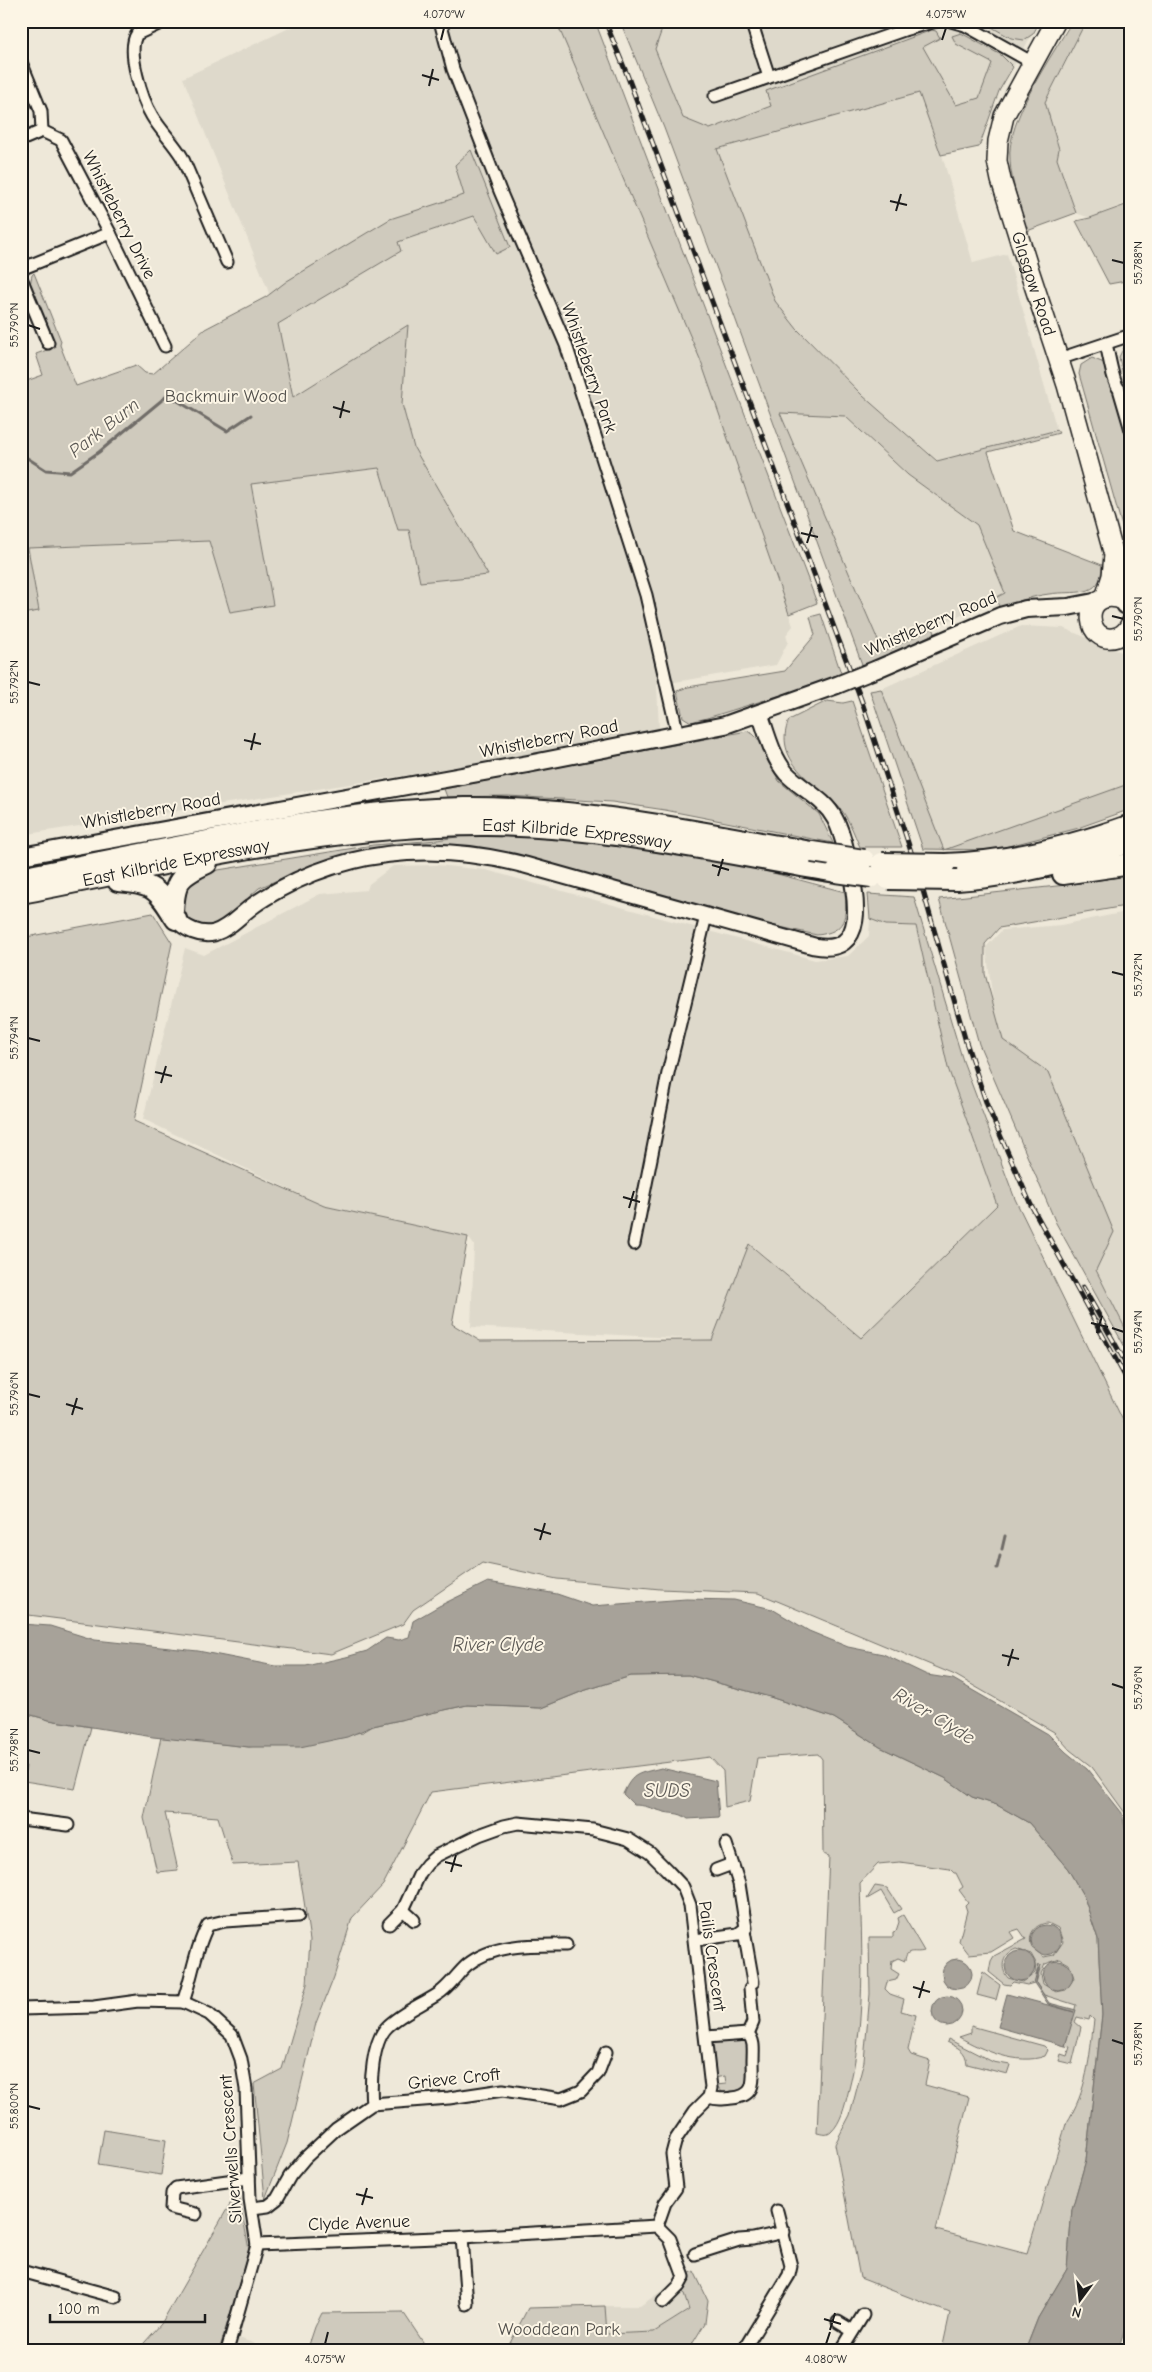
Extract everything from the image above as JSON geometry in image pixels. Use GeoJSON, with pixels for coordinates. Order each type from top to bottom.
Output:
{"type":"FeatureCollection","features":[{"type":"Feature","properties":{"kind":"highway","name":"East Kilbride Expressway"},"geometry":{"type":"LineString","coordinates":[[21,878],[296,824],[369,814],[427,810],[514,809],[614,818],[812,852],[877,870]]}},
{"type":"Feature","properties":{"kind":"highway","name":"East Kilbride Expressway"},"geometry":{"type":"LineString","coordinates":[[21,893],[319,836],[372,829],[458,825],[515,826],[620,836],[836,872],[877,870],[951,872],[980,878],[1066,863],[1131,842]]}},
{"type":"Feature","properties":{"kind":"highway"},"geometry":{"type":"LineString","coordinates":[[951,872],[1043,852],[1131,825]]}},
{"type":"Feature","properties":{"kind":"highway"},"geometry":{"type":"LineString","coordinates":[[175,916],[174,892],[179,880],[188,872],[220,854]]}},
{"type":"Feature","properties":{"kind":"highway"},"geometry":{"type":"LineString","coordinates":[[980,878],[1024,881],[1131,864]]}},
{"type":"Feature","properties":{"kind":"highway"},"geometry":{"type":"LineString","coordinates":[[104,877],[116,881],[138,882],[152,887],[175,916]]}},
{"type":"Feature","properties":{"kind":"main road","name":"Glasgow Road"},"geometry":{"type":"LineString","coordinates":[[1056,21],[1004,116],[998,141],[997,161],[1001,180],[1029,270],[1059,359],[1114,555],[1119,562],[1127,590],[1122,613],[1092,610],[1091,622]]}},
{"type":"Feature","properties":{"kind":"main road","name":"Whistleberry Road"},"geometry":{"type":"LineString","coordinates":[[21,856],[725,725],[760,714],[877,669],[1000,616],[1032,608],[1068,607],[1122,613]]}},
{"type":"Feature","properties":{"kind":"main road"},"geometry":{"type":"LineString","coordinates":[[1068,607],[1091,622],[1098,633],[1105,637],[1122,613]]}},
{"type":"Feature","properties":{"kind":"street"},"geometry":{"type":"LineString","coordinates":[[165,21],[137,34],[132,47],[134,60],[146,103],[152,117],[173,142],[182,157],[227,262]]}},
{"type":"Feature","properties":{"kind":"street","name":"Whistleberry Park"},"geometry":{"type":"LineString","coordinates":[[440,21],[453,68],[500,191],[568,351],[646,594],[678,735]]}},
{"type":"Feature","properties":{"kind":"street"},"geometry":{"type":"LineString","coordinates":[[751,21],[769,77]]}},
{"type":"Feature","properties":{"kind":"street"},"geometry":{"type":"LineString","coordinates":[[715,96],[904,30],[936,21]]}},
{"type":"Feature","properties":{"kind":"street"},"geometry":{"type":"LineString","coordinates":[[951,21],[965,24],[1033,62]]}},
{"type":"Feature","properties":{"kind":"street"},"geometry":{"type":"LineString","coordinates":[[21,62],[40,111],[42,131],[21,140]]}},
{"type":"Feature","properties":{"kind":"street","name":"Whistleberry Drive"},"geometry":{"type":"LineString","coordinates":[[42,131],[61,140],[110,233],[165,346]]}},
{"type":"Feature","properties":{"kind":"street"},"geometry":{"type":"LineString","coordinates":[[21,269],[110,233]]}},
{"type":"Feature","properties":{"kind":"street"},"geometry":{"type":"LineString","coordinates":[[21,278],[48,343]]}},
{"type":"Feature","properties":{"kind":"street"},"geometry":{"type":"LineString","coordinates":[[1059,359],[1131,334]]}},
{"type":"Feature","properties":{"kind":"street"},"geometry":{"type":"LineString","coordinates":[[1106,344],[1114,370],[1113,376],[1116,385],[1120,389],[1131,430]]}},
{"type":"Feature","properties":{"kind":"street"},"geometry":{"type":"LineString","coordinates":[[175,916],[186,928],[196,932],[214,932],[222,930],[254,905],[277,891],[314,873],[363,859],[418,851],[459,852],[506,861],[819,947],[831,947],[848,937],[856,923],[857,908],[851,872],[840,828],[827,806],[782,767],[773,751],[760,714]]}},
{"type":"Feature","properties":{"kind":"street"},"geometry":{"type":"LineString","coordinates":[[634,1244],[668,1073],[706,916]]}},
{"type":"Feature","properties":{"kind":"street"},"geometry":{"type":"LineString","coordinates":[[21,1819],[68,1826]]}},
{"type":"Feature","properties":{"kind":"street","name":"Pailis Crescent"},"geometry":{"type":"LineString","coordinates":[[389,1924],[403,1910],[420,1873],[427,1864],[436,1856],[479,1835],[518,1823],[593,1830],[628,1839],[650,1853],[672,1876],[683,1888],[690,1905],[706,2037],[711,2088],[709,2097],[718,2100],[742,2097],[750,2091],[753,2084],[754,2044],[748,2034]]}},
{"type":"Feature","properties":{"kind":"street","name":"Pailis Crescent"},"geometry":{"type":"LineString","coordinates":[[726,1844],[743,1904],[746,1928],[744,1931],[751,1985],[753,2022],[748,2034]]}},
{"type":"Feature","properties":{"kind":"street"},"geometry":{"type":"LineString","coordinates":[[716,1870],[732,1864]]}},
{"type":"Feature","properties":{"kind":"street"},"geometry":{"type":"LineString","coordinates":[[403,1910],[414,1920]]}},
{"type":"Feature","properties":{"kind":"street"},"geometry":{"type":"LineString","coordinates":[[183,2002],[193,1972],[200,1940],[208,1926],[225,1921],[298,1916]]}},
{"type":"Feature","properties":{"kind":"street"},"geometry":{"type":"LineString","coordinates":[[695,1940],[738,1934],[744,1931]]}},
{"type":"Feature","properties":{"kind":"street"},"geometry":{"type":"LineString","coordinates":[[251,2204],[268,2206],[277,2199],[290,2176],[305,2158],[336,2129],[372,2104],[373,2066],[378,2044],[385,2028],[440,1993],[468,1964],[484,1955],[502,1949],[566,1945]]}},
{"type":"Feature","properties":{"kind":"street","name":"Silverwells Crescent"},"geometry":{"type":"LineString","coordinates":[[21,2009],[94,2007],[138,2001],[183,2002],[209,2014],[232,2035],[241,2059],[246,2089],[249,2178],[256,2245]]}},
{"type":"Feature","properties":{"kind":"street","name":"Pailis Crescent"},"geometry":{"type":"LineString","coordinates":[[706,2037],[748,2034]]}},
{"type":"Feature","properties":{"kind":"street","name":"Grieve Croft"},"geometry":{"type":"LineString","coordinates":[[372,2104],[449,2098],[503,2090],[561,2100],[581,2091],[598,2073],[606,2052]]}},
{"type":"Feature","properties":{"kind":"street"},"geometry":{"type":"LineString","coordinates":[[662,2302],[679,2286],[684,2277],[670,2239],[657,2226],[665,2203],[676,2188],[672,2154],[676,2139],[694,2112],[709,2097]]}},
{"type":"Feature","properties":{"kind":"street"},"geometry":{"type":"LineString","coordinates":[[196,2214],[171,2208],[172,2192],[176,2188],[249,2178]]}},
{"type":"Feature","properties":{"kind":"street"},"geometry":{"type":"LineString","coordinates":[[744,2350],[789,2275],[791,2266],[784,2232],[777,2211]]}},
{"type":"Feature","properties":{"kind":"street","name":"Clyde Avenue"},"geometry":{"type":"LineString","coordinates":[[256,2245],[462,2237],[657,2226]]}},
{"type":"Feature","properties":{"kind":"street"},"geometry":{"type":"LineString","coordinates":[[695,2254],[739,2240],[784,2232]]}},
{"type":"Feature","properties":{"kind":"street"},"geometry":{"type":"LineString","coordinates":[[462,2237],[467,2304]]}},
{"type":"Feature","properties":{"kind":"street"},"geometry":{"type":"LineString","coordinates":[[227,2351],[256,2245]]}},
{"type":"Feature","properties":{"kind":"street"},"geometry":{"type":"LineString","coordinates":[[21,2271],[116,2297]]}},
{"type":"Feature","properties":{"kind":"street"},"geometry":{"type":"LineString","coordinates":[[840,2351],[863,2315]]}},
{"type":"Feature","properties":{"kind":"street"},"geometry":{"type":"LineString","coordinates":[[838,2322],[853,2331]]}},
{"type":"Feature","properties":{"kind":"shaded area"},"geometry":{"type":"Polygon","coordinates":[[[304,21],[556,21],[700,359],[746,485],[793,626],[786,635],[788,642],[776,665],[657,685],[659,728],[576,749],[21,835],[21,614],[39,611],[28,548],[209,541],[230,612],[273,605],[251,484],[379,467],[398,530],[409,530],[420,581],[488,575],[414,448],[402,404],[408,326],[292,397],[278,324],[267,287],[183,78],[304,21]]]}},
{"type":"Feature","properties":{"kind":"shaded area"},"geometry":{"type":"Polygon","coordinates":[[[665,21],[1040,21],[999,91],[979,147],[942,155],[973,263],[1007,254],[1057,430],[938,461],[863,396],[797,329],[775,301],[757,256],[683,118],[655,49],[665,21]]]}},
{"type":"Feature","properties":{"kind":"shaded area"},"geometry":{"type":"Polygon","coordinates":[[[1086,21],[1131,21],[1131,201],[1090,218],[1076,213],[1057,159],[1059,149],[1045,102],[1086,21]]]}},
{"type":"Feature","properties":{"kind":"shaded area"},"geometry":{"type":"Polygon","coordinates":[[[780,413],[845,416],[908,475],[977,525],[1006,593],[883,652],[780,413]]]}},
{"type":"Feature","properties":{"kind":"shaded area"},"geometry":{"type":"Polygon","coordinates":[[[1021,626],[1063,628],[1131,656],[1131,784],[943,851],[881,689],[1021,626]]]}},
{"type":"Feature","properties":{"kind":"shaded area"},"geometry":{"type":"Polygon","coordinates":[[[436,865],[486,870],[815,960],[848,956],[869,936],[870,919],[886,925],[916,926],[948,1068],[997,1206],[861,1338],[750,1244],[712,1340],[471,1327],[474,1245],[468,1237],[324,1206],[143,1119],[185,948],[204,955],[320,894],[367,890],[369,884],[393,866],[436,865]]]}},
{"type":"Feature","properties":{"kind":"shaded area"},"geometry":{"type":"Polygon","coordinates":[[[1131,911],[1131,1340],[1007,1087],[998,1042],[986,947],[1002,930],[1061,925],[1131,911]]]}},
{"type":"Feature","properties":{"kind":"shaded area"},"geometry":{"type":"Polygon","coordinates":[[[679,2279],[690,2310],[654,2332],[607,2334],[605,2306],[640,2306],[679,2279]]]}},
{"type":"Feature","properties":{"kind":"shaded area"},"geometry":{"type":"Polygon","coordinates":[[[236,2337],[275,2351],[232,2351],[236,2337]]]}},
{"type":"Feature","properties":{"kind":"green space"},"geometry":{"type":"Polygon","coordinates":[[[556,21],[595,21],[817,603],[789,614],[700,359],[556,21]]]}},
{"type":"Feature","properties":{"kind":"green space"},"geometry":{"type":"Polygon","coordinates":[[[620,21],[665,21],[655,49],[683,118],[710,129],[771,106],[766,91],[932,30],[936,31],[940,38],[923,47],[956,105],[979,98],[992,63],[956,44],[952,36],[961,33],[1001,55],[1013,67],[999,91],[979,147],[941,155],[919,93],[717,149],[775,301],[797,329],[863,396],[937,461],[1057,430],[1059,433],[988,452],[1014,531],[1102,565],[1101,576],[1092,589],[1036,596],[1000,608],[995,598],[1005,593],[977,525],[908,475],[845,416],[780,413],[883,652],[933,628],[935,633],[863,667],[664,128],[620,21]]]}},
{"type":"Feature","properties":{"kind":"green space"},"geometry":{"type":"Polygon","coordinates":[[[981,21],[1040,21],[1033,34],[1024,40],[1011,38],[981,21]]]}},
{"type":"Feature","properties":{"kind":"green space"},"geometry":{"type":"Polygon","coordinates":[[[1072,21],[1086,21],[1045,102],[1059,149],[1057,159],[1076,213],[1027,231],[1012,178],[1011,144],[1015,126],[1023,107],[1072,21]]]}},
{"type":"Feature","properties":{"kind":"green space","name":"Backmuir Wood"},"geometry":{"type":"Polygon","coordinates":[[[471,150],[510,247],[496,254],[474,216],[398,242],[401,251],[278,324],[293,397],[408,325],[402,404],[414,448],[488,575],[420,582],[409,530],[398,530],[379,468],[251,484],[273,605],[230,612],[209,541],[28,548],[39,611],[21,614],[21,383],[43,375],[36,354],[55,347],[30,285],[32,275],[34,273],[61,341],[60,345],[76,386],[136,365],[145,373],[153,374],[205,329],[266,297],[287,281],[390,219],[464,195],[455,165],[471,150]]]}},
{"type":"Feature","properties":{"kind":"green space"},"geometry":{"type":"Polygon","coordinates":[[[1131,203],[1131,280],[1109,284],[1076,221],[1090,218],[1131,203]]]}},
{"type":"Feature","properties":{"kind":"green space"},"geometry":{"type":"Polygon","coordinates":[[[1131,344],[1131,370],[1124,380],[1119,357],[1124,347],[1131,344]]]}},
{"type":"Feature","properties":{"kind":"green space"},"geometry":{"type":"Polygon","coordinates":[[[1092,358],[1104,363],[1110,375],[1131,451],[1131,558],[1079,374],[1081,365],[1092,358]]]}},
{"type":"Feature","properties":{"kind":"green space"},"geometry":{"type":"Polygon","coordinates":[[[821,614],[842,676],[707,718],[691,722],[683,717],[677,691],[688,687],[785,671],[815,635],[810,617],[821,614]]]}},
{"type":"Feature","properties":{"kind":"green space"},"geometry":{"type":"Polygon","coordinates":[[[881,689],[944,849],[923,849],[870,691],[881,689]]]}},
{"type":"Feature","properties":{"kind":"green space"},"geometry":{"type":"Polygon","coordinates":[[[827,701],[843,703],[852,701],[902,847],[860,847],[842,810],[807,779],[791,759],[786,747],[785,734],[789,720],[827,701]]]}},
{"type":"Feature","properties":{"kind":"green space"},"geometry":{"type":"Polygon","coordinates":[[[747,731],[758,739],[779,781],[819,814],[833,843],[665,810],[612,802],[508,796],[447,797],[444,789],[747,731]]]}},
{"type":"Feature","properties":{"kind":"green space"},"geometry":{"type":"Polygon","coordinates":[[[1131,783],[1131,809],[1075,829],[993,850],[946,849],[1131,783]]]}},
{"type":"Feature","properties":{"kind":"green space"},"geometry":{"type":"Polygon","coordinates":[[[515,834],[665,851],[764,871],[845,892],[845,916],[843,922],[834,931],[817,935],[701,910],[526,860],[348,856],[289,875],[259,888],[222,921],[210,925],[200,925],[189,919],[181,909],[188,880],[212,871],[373,845],[437,840],[470,835],[515,834]]]}},
{"type":"Feature","properties":{"kind":"green space"},"geometry":{"type":"Polygon","coordinates":[[[1131,875],[1131,905],[999,928],[985,944],[985,974],[1003,1040],[1048,1072],[1114,1232],[1096,1270],[1131,1340],[1131,1358],[1056,1223],[979,1044],[939,899],[1075,884],[1131,875]]]}},
{"type":"Feature","properties":{"kind":"green space"},"geometry":{"type":"Polygon","coordinates":[[[868,894],[914,897],[963,1061],[1015,1199],[1131,1437],[1131,1837],[1128,1817],[1092,1767],[1070,1750],[1054,1732],[955,1675],[758,1593],[660,1589],[557,1579],[482,1563],[413,1610],[403,1624],[331,1654],[21,1614],[21,938],[153,913],[172,943],[134,1121],[324,1206],[468,1237],[452,1324],[480,1341],[712,1340],[749,1244],[861,1338],[997,1205],[948,1068],[916,926],[886,925],[870,919],[868,894]]]}},
{"type":"Feature","properties":{"kind":"green space"},"geometry":{"type":"Polygon","coordinates":[[[688,1675],[770,1697],[834,1718],[880,1747],[945,1778],[972,1797],[997,1805],[1029,1823],[1068,1869],[1084,1897],[1098,1939],[1102,2015],[1086,2160],[1072,2209],[1067,2269],[1038,2318],[1025,2351],[940,2351],[942,2350],[950,2313],[860,2278],[835,2144],[850,2115],[864,2061],[870,1994],[869,1937],[893,1937],[893,1932],[896,1931],[899,1922],[898,1918],[903,1915],[924,1951],[909,1952],[905,1961],[898,1958],[892,1961],[891,1969],[899,1974],[896,1980],[887,1982],[885,1989],[890,1994],[904,1999],[901,2011],[916,2015],[908,2050],[911,2055],[930,2061],[925,2085],[969,2097],[936,2230],[1027,2254],[1066,2124],[1083,2086],[1089,2061],[1094,2020],[1090,2016],[1089,2020],[1077,2017],[1075,2022],[1081,2027],[1072,2064],[1059,2061],[1061,2054],[1067,2056],[1070,2047],[1065,2046],[1076,2005],[1044,1995],[1036,1983],[1041,1965],[1034,1983],[1027,1985],[1013,1982],[1010,1985],[1004,1984],[989,1972],[994,1956],[1026,1939],[1019,1929],[1010,1932],[1014,1938],[991,1952],[969,1954],[959,1941],[967,1911],[965,1905],[968,1902],[959,1890],[963,1887],[956,1873],[950,1869],[900,1862],[878,1864],[860,1883],[862,1962],[860,2015],[854,2067],[842,2114],[837,2124],[828,2134],[817,2133],[829,1856],[823,1854],[822,1759],[818,1754],[757,1758],[750,1801],[725,1807],[723,1771],[710,1757],[431,1792],[383,1885],[352,1918],[334,1977],[316,2023],[287,2143],[265,2199],[254,2084],[282,2069],[307,1984],[310,1940],[298,1862],[233,1865],[218,1817],[165,1813],[178,1870],[157,1872],[144,1818],[161,1737],[249,1747],[363,1732],[373,1726],[467,1705],[541,1708],[583,1691],[631,1676],[688,1675]],[[1048,1923],[1035,1928],[1030,1939],[1032,1948],[1044,1957],[1054,1955],[1063,1942],[1058,1928],[1048,1923]],[[1016,1949],[1005,1957],[1003,1965],[1005,1974],[1008,1978],[1023,1982],[1035,1973],[1036,1963],[1031,1954],[1016,1949]],[[1060,1959],[1045,1964],[1041,1974],[1043,1984],[1056,1992],[1066,1990],[1074,1978],[1069,1964],[1060,1959]]]}},
{"type":"Feature","properties":{"kind":"green space"},"geometry":{"type":"Polygon","coordinates":[[[21,1712],[49,1720],[91,1727],[75,1789],[24,1781],[26,1766],[21,1764],[21,1712]]]}},
{"type":"Feature","properties":{"kind":"green space"},"geometry":{"type":"Polygon","coordinates":[[[875,1886],[887,1888],[901,1909],[894,1913],[881,1891],[867,1899],[875,1886]]]}},
{"type":"Feature","properties":{"kind":"green space"},"geometry":{"type":"Polygon","coordinates":[[[983,1972],[1000,1985],[996,2000],[977,1995],[983,1972]]]}},
{"type":"Feature","properties":{"kind":"green space"},"geometry":{"type":"Polygon","coordinates":[[[971,2026],[1044,2046],[1048,2050],[1045,2056],[1034,2059],[1012,2058],[1000,2055],[978,2047],[959,2037],[971,2033],[971,2026]]]}},
{"type":"Feature","properties":{"kind":"green space"},"geometry":{"type":"Polygon","coordinates":[[[742,2037],[749,2046],[748,2083],[741,2091],[723,2093],[716,2085],[726,2084],[725,2076],[714,2078],[711,2047],[713,2042],[742,2037]]]}},
{"type":"Feature","properties":{"kind":"green space"},"geometry":{"type":"Polygon","coordinates":[[[948,2039],[993,2062],[1010,2065],[1007,2074],[967,2064],[963,2052],[947,2042],[948,2039]]]}},
{"type":"Feature","properties":{"kind":"green space"},"geometry":{"type":"Polygon","coordinates":[[[104,2130],[166,2140],[161,2175],[98,2165],[104,2130]]]}},
{"type":"Feature","properties":{"kind":"green space"},"geometry":{"type":"Polygon","coordinates":[[[238,2190],[249,2250],[219,2351],[137,2351],[161,2324],[238,2190]]]}},
{"type":"Feature","properties":{"kind":"green space","name":"Wooddean Park"},"geometry":{"type":"Polygon","coordinates":[[[694,2271],[708,2300],[705,2323],[688,2351],[506,2351],[528,2308],[605,2306],[607,2334],[654,2332],[689,2310],[679,2279],[694,2271]]]}},
{"type":"Feature","properties":{"kind":"green space"},"geometry":{"type":"Polygon","coordinates":[[[403,2312],[429,2351],[307,2351],[322,2313],[403,2312]]]}},
{"type":"Feature","properties":{"kind":"water","name":"River Clyde"},"geometry":{"type":"Polygon","coordinates":[[[488,1582],[557,1594],[592,1606],[686,1599],[734,1600],[772,1609],[809,1631],[848,1647],[883,1654],[927,1675],[953,1679],[1048,1734],[1087,1769],[1122,1813],[1131,1857],[1131,2311],[1118,2351],[1025,2351],[1038,2318],[1067,2269],[1072,2209],[1086,2160],[1102,2015],[1098,1939],[1084,1897],[1068,1869],[1029,1823],[997,1805],[972,1797],[945,1778],[880,1747],[834,1718],[770,1697],[688,1675],[631,1676],[583,1691],[541,1708],[467,1705],[373,1726],[347,1737],[300,1747],[249,1747],[153,1737],[49,1720],[21,1712],[21,1624],[50,1626],[95,1640],[198,1651],[275,1666],[306,1666],[367,1651],[386,1638],[399,1640],[409,1637],[413,1621],[488,1582]]]}},
{"type":"Feature","properties":{"kind":"water","name":"SUDS"},"geometry":{"type":"Polygon","coordinates":[[[661,1768],[716,1781],[719,1817],[688,1819],[678,1814],[634,1805],[623,1794],[637,1775],[661,1768]]]}},
{"type":"Feature","properties":{"kind":"water"},"geometry":{"type":"Polygon","coordinates":[[[1046,1925],[1057,1929],[1061,1940],[1057,1951],[1046,1955],[1035,1951],[1031,1940],[1035,1929],[1046,1925]]]}},
{"type":"Feature","properties":{"kind":"water"},"geometry":{"type":"Polygon","coordinates":[[[1020,1951],[1031,1955],[1035,1966],[1031,1977],[1020,1981],[1009,1977],[1005,1966],[1009,1955],[1020,1951]]]}},
{"type":"Feature","properties":{"kind":"water"},"geometry":{"type":"Polygon","coordinates":[[[957,1959],[968,1963],[972,1974],[968,1985],[957,1989],[946,1985],[942,1974],[946,1963],[957,1959]]]}},
{"type":"Feature","properties":{"kind":"water"},"geometry":{"type":"Polygon","coordinates":[[[1058,1961],[1069,1965],[1073,1976],[1069,1987],[1058,1991],[1047,1987],[1043,1976],[1047,1965],[1058,1961]]]}},
{"type":"Feature","properties":{"kind":"water"},"geometry":{"type":"Polygon","coordinates":[[[1039,1964],[1036,1983],[1049,2003],[1076,2010],[1065,2046],[998,2027],[1007,1994],[1074,2012],[1048,2004],[1034,1983],[1039,1964]]]}},
{"type":"Feature","properties":{"kind":"water"},"geometry":{"type":"Polygon","coordinates":[[[947,1996],[958,2000],[962,2011],[958,2022],[947,2026],[936,2022],[932,2011],[936,2000],[947,1996]]]}},
{"type":"Feature","properties":{"kind":"waterway","name":"Park Burn"},"geometry":{"type":"LineString","coordinates":[[21,454],[46,470],[70,472],[99,452],[168,395],[227,431],[251,415]]}},
{"type":"Feature","properties":{"kind":"waterway"},"geometry":{"type":"LineString","coordinates":[[1002,1549],[1005,1536]]}},
{"type":"Feature","properties":{"kind":"waterway"},"geometry":{"type":"LineString","coordinates":[[997,1568],[1000,1556]]}},
{"type":"Feature","properties":{"kind":"railway"},"geometry":{"type":"LineString","coordinates":[[605,21],[626,72],[862,702],[918,873],[966,1042],[987,1105],[1031,1205],[1131,1387]]}},
{"type":"Feature","properties":{"kind":"railway"},"geometry":{"type":"LineString","coordinates":[[1083,1287],[1131,1372]]}}]}
